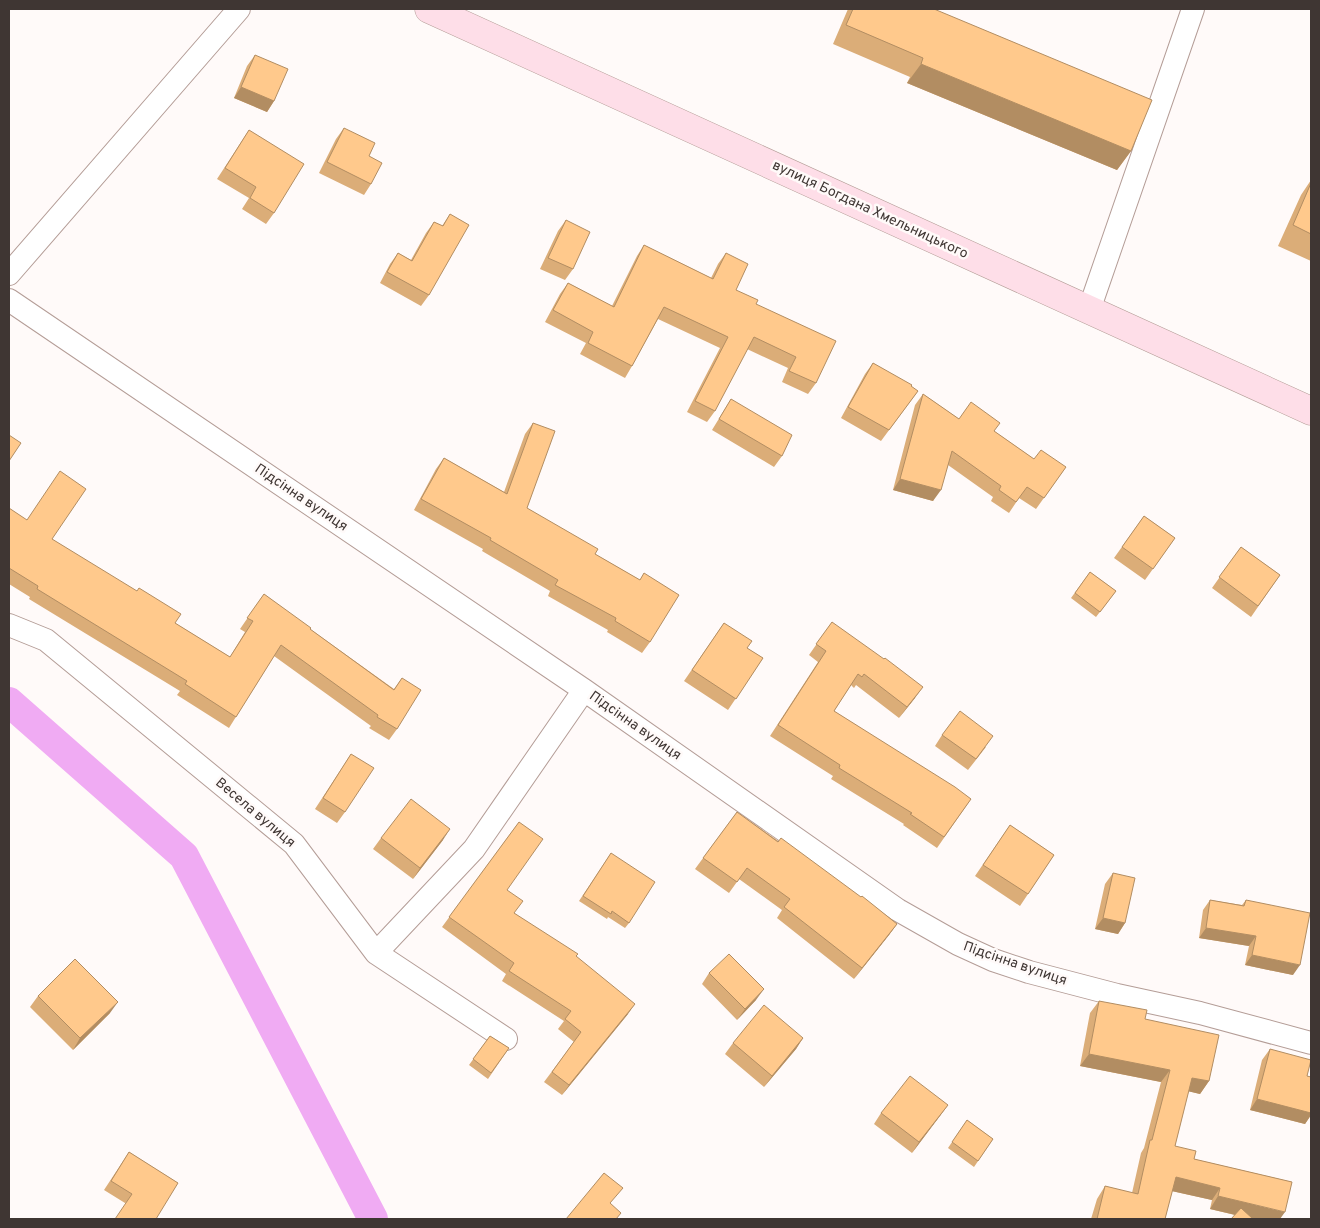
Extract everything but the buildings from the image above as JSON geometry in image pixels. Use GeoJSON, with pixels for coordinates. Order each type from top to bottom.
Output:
{"type":"FeatureCollection","features":[{"type":"Feature","properties":{"kind":"main road","name":"вулиця Богдана Хмельницького"},"geometry":{"type":"LineString","coordinates":[[429,9],[1311,411]]}},
{"type":"Feature","properties":{"kind":"street"},"geometry":{"type":"LineString","coordinates":[[9,274],[238,9]]}},
{"type":"Feature","properties":{"kind":"street"},"geometry":{"type":"LineString","coordinates":[[1089,310],[1193,9]]}},
{"type":"Feature","properties":{"kind":"street","name":"Підсінна вулиця"},"geometry":{"type":"LineString","coordinates":[[9,300],[584,690],[898,910],[958,944],[993,960],[1117,995],[1200,1013],[1311,1043]]}},
{"type":"Feature","properties":{"kind":"street","name":"Весела вулиця"},"geometry":{"type":"LineString","coordinates":[[9,625],[46,640],[294,844],[376,953],[506,1039]]}},
{"type":"Feature","properties":{"kind":"street"},"geometry":{"type":"LineString","coordinates":[[376,953],[474,848],[584,690]]}},
{"type":"Feature","properties":{"kind":"waterway"},"geometry":{"type":"LineString","coordinates":[[9,702],[184,856],[373,1219]]}}]}
